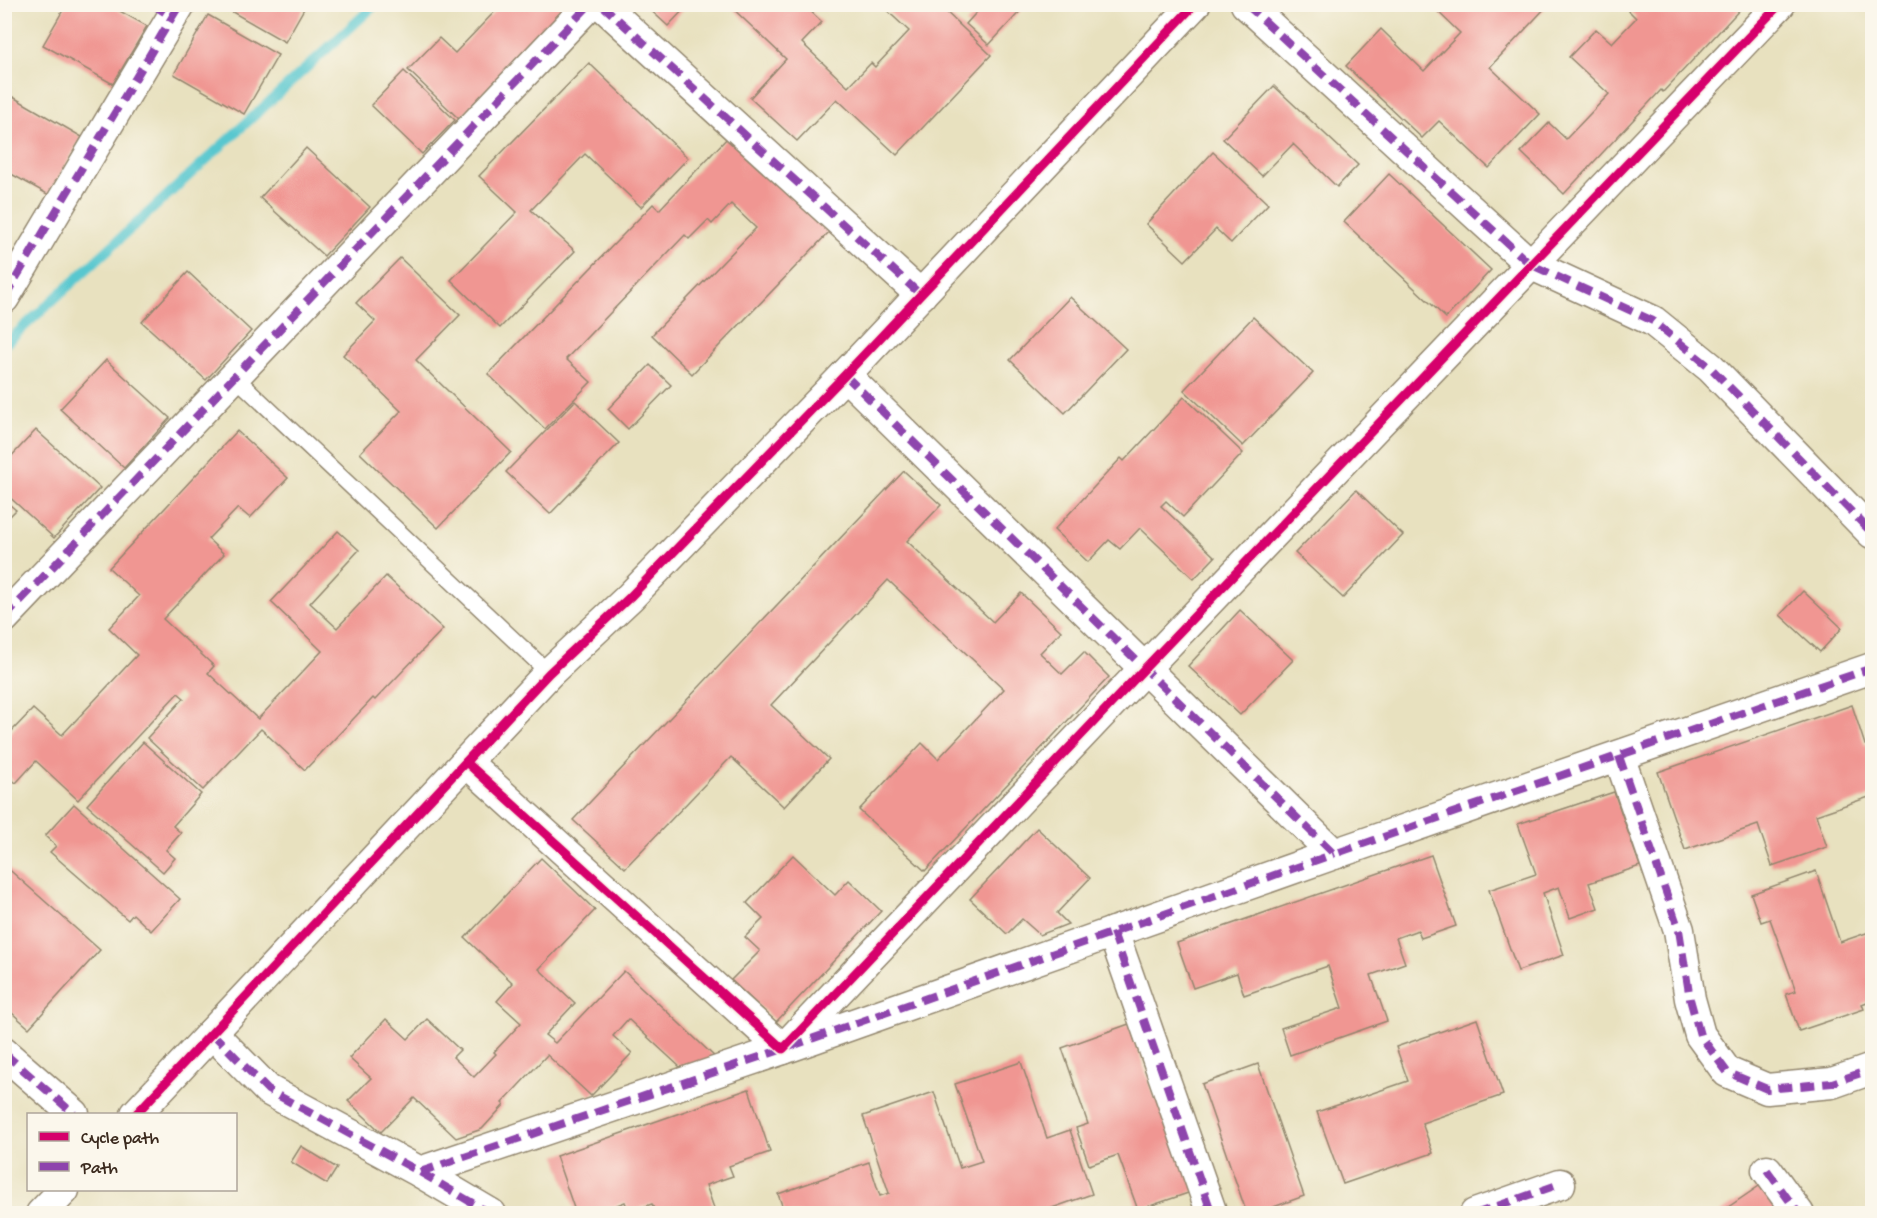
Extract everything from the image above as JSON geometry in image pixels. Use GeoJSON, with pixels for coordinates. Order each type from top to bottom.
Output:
{"type":"FeatureCollection","features":[{"type":"Feature","properties":{"kind":"street"},"geometry":{"type":"LineString","coordinates":[[4,618],[590,4]]}},
{"type":"Feature","properties":{"kind":"street"},"geometry":{"type":"LineString","coordinates":[[602,4],[921,295]]}},
{"type":"Feature","properties":{"kind":"street"},"geometry":{"type":"LineString","coordinates":[[137,1113],[549,673],[630,597],[845,375],[1195,4]]}},
{"type":"Feature","properties":{"kind":"street"},"geometry":{"type":"LineString","coordinates":[[1246,4],[1530,264],[1653,321],[1711,368],[1872,533]]}},
{"type":"Feature","properties":{"kind":"street"},"geometry":{"type":"LineString","coordinates":[[783,1049],[1780,4]]}},
{"type":"Feature","properties":{"kind":"street"},"geometry":{"type":"LineString","coordinates":[[4,298],[168,9]]}},
{"type":"Feature","properties":{"kind":"street"},"geometry":{"type":"LineString","coordinates":[[845,375],[1334,854]]}},
{"type":"Feature","properties":{"kind":"street"},"geometry":{"type":"LineString","coordinates":[[420,1172],[783,1049],[1334,854],[1872,668]]}},
{"type":"Feature","properties":{"kind":"street"},"geometry":{"type":"LineString","coordinates":[[1619,756],[1679,930],[1690,999],[1700,1035],[1728,1072],[1767,1089],[1832,1083],[1872,1069]]}},
{"type":"Feature","properties":{"kind":"street"},"geometry":{"type":"LineString","coordinates":[[466,762],[783,1049]]}},
{"type":"Feature","properties":{"kind":"street"},"geometry":{"type":"LineString","coordinates":[[1113,932],[1212,1214]]}},
{"type":"Feature","properties":{"kind":"street"},"geometry":{"type":"LineString","coordinates":[[212,1034],[268,1090],[420,1172],[491,1214]]}},
{"type":"Feature","properties":{"kind":"street"},"geometry":{"type":"LineString","coordinates":[[4,1053],[73,1113]]}},
{"type":"Feature","properties":{"kind":"street"},"geometry":{"type":"LineString","coordinates":[[1767,1170],[1799,1214]]}},
{"type":"Feature","properties":{"kind":"street"},"geometry":{"type":"LineString","coordinates":[[1474,1214],[1560,1184]]}},
{"type":"Feature","properties":{"kind":"street"},"geometry":{"type":"LineString","coordinates":[[41,1214],[63,1191]]}},
{"type":"Feature","properties":{"kind":"lane"},"geometry":{"type":"LineString","coordinates":[[235,377],[549,673]]}},
{"type":"Feature","properties":{"kind":"building"},"geometry":{"type":"Polygon","coordinates":[[[502,4],[569,4],[459,119],[408,70],[439,38],[455,53],[502,4]]]}},
{"type":"Feature","properties":{"kind":"building"},"geometry":{"type":"Polygon","coordinates":[[[728,4],[803,4],[822,22],[802,43],[848,87],[871,63],[875,67],[909,31],[880,4],[938,4],[991,55],[897,155],[837,99],[797,141],[750,98],[786,59],[728,4]]]}},
{"type":"Feature","properties":{"kind":"building"},"geometry":{"type":"Polygon","coordinates":[[[984,4],[1023,4],[1025,6],[989,45],[966,24],[984,4]]]}},
{"type":"Feature","properties":{"kind":"building"},"geometry":{"type":"Polygon","coordinates":[[[1434,4],[1549,4],[1490,67],[1540,114],[1489,168],[1439,121],[1422,138],[1346,66],[1381,29],[1424,71],[1460,33],[1432,6],[1434,4]]]}},
{"type":"Feature","properties":{"kind":"building"},"geometry":{"type":"Polygon","coordinates":[[[1628,4],[1745,4],[1564,194],[1521,152],[1549,123],[1566,139],[1609,94],[1569,57],[1596,29],[1612,43],[1636,18],[1625,7],[1628,4]]]}},
{"type":"Feature","properties":{"kind":"building"},"geometry":{"type":"Polygon","coordinates":[[[66,5],[109,5],[147,26],[113,84],[43,45],[66,5]]]}},
{"type":"Feature","properties":{"kind":"building"},"geometry":{"type":"Polygon","coordinates":[[[220,5],[306,5],[285,42],[220,5]]]}},
{"type":"Feature","properties":{"kind":"building"},"geometry":{"type":"Polygon","coordinates":[[[645,5],[688,5],[668,26],[645,5]]]}},
{"type":"Feature","properties":{"kind":"building"},"geometry":{"type":"Polygon","coordinates":[[[208,15],[278,55],[244,114],[174,74],[208,15]]]}},
{"type":"Feature","properties":{"kind":"building"},"geometry":{"type":"Polygon","coordinates":[[[589,63],[688,158],[641,207],[585,154],[531,210],[575,251],[500,328],[451,280],[517,212],[479,176],[589,63]]]}},
{"type":"Feature","properties":{"kind":"building"},"geometry":{"type":"Polygon","coordinates":[[[404,71],[455,120],[422,154],[371,105],[404,71]]]}},
{"type":"Feature","properties":{"kind":"building"},"geometry":{"type":"Polygon","coordinates":[[[1274,86],[1358,165],[1337,187],[1293,144],[1262,176],[1223,139],[1274,86]]]}},
{"type":"Feature","properties":{"kind":"building"},"geometry":{"type":"Polygon","coordinates":[[[13,97],[82,137],[49,195],[4,170],[4,111],[13,97]]]}},
{"type":"Feature","properties":{"kind":"building"},"geometry":{"type":"Polygon","coordinates":[[[729,136],[829,232],[692,374],[652,335],[756,228],[731,204],[712,224],[708,220],[689,239],[685,235],[566,359],[591,382],[545,429],[488,374],[653,204],[659,210],[729,136]]]}},
{"type":"Feature","properties":{"kind":"building"},"geometry":{"type":"Polygon","coordinates":[[[306,148],[370,207],[324,256],[260,198],[306,148]]]}},
{"type":"Feature","properties":{"kind":"building"},"geometry":{"type":"Polygon","coordinates":[[[1213,152],[1268,204],[1231,243],[1216,229],[1185,261],[1146,224],[1213,152]]]}},
{"type":"Feature","properties":{"kind":"building"},"geometry":{"type":"Polygon","coordinates":[[[1389,174],[1491,270],[1446,318],[1344,222],[1389,174]]]}},
{"type":"Feature","properties":{"kind":"building"},"geometry":{"type":"Polygon","coordinates":[[[400,258],[460,315],[416,360],[511,452],[438,528],[360,453],[401,411],[343,355],[375,321],[356,303],[400,258]]]}},
{"type":"Feature","properties":{"kind":"building"},"geometry":{"type":"Polygon","coordinates":[[[188,272],[251,331],[206,380],[142,322],[188,272]]]}},
{"type":"Feature","properties":{"kind":"building"},"geometry":{"type":"Polygon","coordinates":[[[1070,297],[1126,349],[1065,413],[1010,360],[1070,297]]]}},
{"type":"Feature","properties":{"kind":"building"},"geometry":{"type":"Polygon","coordinates":[[[1253,317],[1313,373],[1243,446],[1184,390],[1253,317]]]}},
{"type":"Feature","properties":{"kind":"building"},"geometry":{"type":"Polygon","coordinates":[[[106,360],[170,418],[124,468],[60,409],[106,360]]]}},
{"type":"Feature","properties":{"kind":"building"},"geometry":{"type":"Polygon","coordinates":[[[650,365],[671,385],[628,429],[608,409],[650,365]]]}},
{"type":"Feature","properties":{"kind":"building"},"geometry":{"type":"Polygon","coordinates":[[[1184,397],[1243,453],[1183,517],[1166,501],[1161,506],[1215,557],[1194,579],[1140,528],[1120,549],[1109,540],[1088,562],[1054,530],[1121,458],[1124,461],[1184,397]]]}},
{"type":"Feature","properties":{"kind":"building"},"geometry":{"type":"Polygon","coordinates":[[[575,401],[619,443],[550,514],[506,472],[575,401]]]}},
{"type":"Feature","properties":{"kind":"building"},"geometry":{"type":"Polygon","coordinates":[[[36,430],[100,488],[54,538],[4,492],[4,464],[36,430]]]}},
{"type":"Feature","properties":{"kind":"building"},"geometry":{"type":"Polygon","coordinates":[[[237,431],[288,478],[250,518],[238,508],[208,539],[224,554],[163,619],[214,666],[208,673],[258,719],[322,651],[271,602],[338,531],[359,550],[310,603],[337,628],[386,576],[443,629],[305,770],[261,729],[203,790],[147,738],[184,698],[178,693],[78,800],[36,761],[16,783],[4,773],[4,732],[8,735],[33,709],[62,735],[137,655],[109,628],[139,596],[109,568],[237,431]]]}},
{"type":"Feature","properties":{"kind":"building"},"geometry":{"type":"Polygon","coordinates":[[[904,471],[941,505],[907,541],[993,622],[1021,593],[1061,631],[1040,653],[1062,674],[1084,652],[1109,677],[925,871],[859,810],[922,743],[938,759],[1004,689],[888,580],[771,705],[829,759],[784,807],[731,757],[625,868],[573,820],[904,471]]]}},
{"type":"Feature","properties":{"kind":"building"},"geometry":{"type":"Polygon","coordinates":[[[1356,490],[1403,535],[1343,598],[1295,553],[1356,490]]]}},
{"type":"Feature","properties":{"kind":"building"},"geometry":{"type":"Polygon","coordinates":[[[4,500],[16,510],[4,522],[4,500]]]}},
{"type":"Feature","properties":{"kind":"building"},"geometry":{"type":"Polygon","coordinates":[[[1803,591],[1842,628],[1820,652],[1780,615],[1803,591]]]}},
{"type":"Feature","properties":{"kind":"building"},"geometry":{"type":"Polygon","coordinates":[[[1240,610],[1293,660],[1240,715],[1188,666],[1240,610]]]}},
{"type":"Feature","properties":{"kind":"building"},"geometry":{"type":"Polygon","coordinates":[[[1852,705],[1865,745],[1872,742],[1872,796],[1816,815],[1827,847],[1772,866],[1758,825],[1685,850],[1658,772],[1852,705]]]}},
{"type":"Feature","properties":{"kind":"building"},"geometry":{"type":"Polygon","coordinates":[[[143,742],[201,794],[173,826],[181,833],[166,850],[175,858],[163,872],[87,805],[143,742]]]}},
{"type":"Feature","properties":{"kind":"building"},"geometry":{"type":"Polygon","coordinates":[[[1614,792],[1640,866],[1589,883],[1598,908],[1570,918],[1559,887],[1543,893],[1564,955],[1518,971],[1489,890],[1536,874],[1518,824],[1614,792]]]}},
{"type":"Feature","properties":{"kind":"building"},"geometry":{"type":"Polygon","coordinates":[[[74,804],[180,899],[151,931],[133,914],[128,920],[50,852],[56,846],[45,836],[74,804]]]}},
{"type":"Feature","properties":{"kind":"building"},"geometry":{"type":"Polygon","coordinates":[[[1037,828],[1090,878],[1057,913],[1068,924],[1040,935],[1022,919],[1007,934],[970,899],[1037,828]]]}},
{"type":"Feature","properties":{"kind":"building"},"geometry":{"type":"Polygon","coordinates":[[[793,855],[835,895],[849,880],[881,911],[776,1022],[731,980],[760,951],[745,937],[763,919],[747,903],[793,855]]]}},
{"type":"Feature","properties":{"kind":"building"},"geometry":{"type":"Polygon","coordinates":[[[1431,855],[1456,926],[1421,938],[1418,930],[1396,938],[1405,963],[1371,975],[1387,1021],[1290,1055],[1281,1028],[1342,1008],[1328,966],[1244,995],[1237,973],[1193,988],[1177,943],[1431,855]]]}},
{"type":"Feature","properties":{"kind":"building"},"geometry":{"type":"Polygon","coordinates":[[[541,858],[595,910],[539,969],[575,1003],[545,1035],[555,1043],[624,971],[717,1059],[680,1067],[628,1019],[613,1036],[632,1053],[591,1096],[547,1055],[502,1103],[504,1105],[482,1129],[456,1138],[414,1098],[381,1132],[348,1101],[371,1078],[349,1058],[386,1019],[408,1039],[427,1019],[460,1050],[453,1057],[474,1077],[521,1023],[497,1001],[513,983],[465,938],[541,858]]]}},
{"type":"Feature","properties":{"kind":"building"},"geometry":{"type":"Polygon","coordinates":[[[4,865],[100,950],[29,1028],[4,1006],[4,865]]]}},
{"type":"Feature","properties":{"kind":"building"},"geometry":{"type":"Polygon","coordinates":[[[1816,871],[1840,942],[1872,931],[1872,1000],[1862,1004],[1864,1009],[1799,1031],[1786,994],[1796,991],[1770,919],[1761,922],[1751,894],[1816,871]]]}},
{"type":"Feature","properties":{"kind":"building"},"geometry":{"type":"Polygon","coordinates":[[[1477,1019],[1503,1095],[1422,1123],[1433,1153],[1343,1184],[1317,1112],[1408,1081],[1396,1047],[1477,1019]]]}},
{"type":"Feature","properties":{"kind":"building"},"geometry":{"type":"Polygon","coordinates":[[[1129,1024],[1156,1100],[1165,1097],[1197,1190],[1138,1210],[1118,1155],[1089,1165],[1076,1128],[1088,1124],[1062,1048],[1129,1024]]]}},
{"type":"Feature","properties":{"kind":"building"},"geometry":{"type":"Polygon","coordinates":[[[1021,1062],[1047,1138],[1070,1130],[1092,1194],[1035,1214],[961,1214],[958,1206],[936,1214],[785,1214],[778,1194],[869,1162],[880,1196],[889,1193],[863,1116],[934,1092],[960,1168],[982,1161],[955,1084],[1021,1062]]]}},
{"type":"Feature","properties":{"kind":"building"},"geometry":{"type":"Polygon","coordinates":[[[1258,1064],[1304,1196],[1254,1214],[1247,1214],[1202,1084],[1258,1064]]]}},
{"type":"Feature","properties":{"kind":"building"},"geometry":{"type":"Polygon","coordinates":[[[749,1089],[770,1152],[729,1166],[733,1176],[706,1185],[716,1214],[656,1214],[652,1204],[629,1212],[625,1202],[593,1214],[576,1214],[556,1156],[749,1089]]]}},
{"type":"Feature","properties":{"kind":"building"},"geometry":{"type":"Polygon","coordinates":[[[301,1146],[337,1168],[327,1184],[291,1162],[301,1146]]]}},
{"type":"Feature","properties":{"kind":"building"},"geometry":{"type":"Polygon","coordinates":[[[1765,1182],[1786,1214],[1722,1214],[1721,1212],[1765,1182]]]}},
{"type":"Feature","properties":{"kind":"waterway"},"geometry":{"type":"LineString","coordinates":[[4,345],[376,4]]}},
{"type":"Feature","properties":{"kind":"marked path"},"geometry":{"type":"LineString","coordinates":[[152,4],[172,17]]}},
{"type":"Feature","properties":{"kind":"marked path"},"geometry":{"type":"LineString","coordinates":[[4,298],[180,4]]}},
{"type":"Feature","properties":{"kind":"marked path"},"geometry":{"type":"LineString","coordinates":[[4,618],[590,4]]}},
{"type":"Feature","properties":{"kind":"marked path"},"geometry":{"type":"LineString","coordinates":[[601,4],[921,295]]}},
{"type":"Feature","properties":{"kind":"marked path"},"geometry":{"type":"LineString","coordinates":[[1246,4],[1530,264],[1653,321],[1711,368],[1872,533]]}},
{"type":"Feature","properties":{"kind":"marked path"},"geometry":{"type":"LineString","coordinates":[[845,375],[1334,854],[1872,668]]}},
{"type":"Feature","properties":{"kind":"marked path"},"geometry":{"type":"LineString","coordinates":[[1619,756],[1679,930],[1690,999],[1700,1035],[1727,1072],[1767,1089],[1832,1083],[1872,1069]]}},
{"type":"Feature","properties":{"kind":"marked path"},"geometry":{"type":"LineString","coordinates":[[420,1172],[783,1049],[1334,854]]}},
{"type":"Feature","properties":{"kind":"marked path"},"geometry":{"type":"LineString","coordinates":[[1113,932],[1212,1214]]}},
{"type":"Feature","properties":{"kind":"marked path"},"geometry":{"type":"LineString","coordinates":[[212,1033],[268,1090],[420,1172],[491,1214]]}},
{"type":"Feature","properties":{"kind":"marked path"},"geometry":{"type":"LineString","coordinates":[[4,1053],[73,1113]]}},
{"type":"Feature","properties":{"kind":"marked path"},"geometry":{"type":"LineString","coordinates":[[1767,1170],[1799,1214]]}},
{"type":"Feature","properties":{"kind":"marked path"},"geometry":{"type":"LineString","coordinates":[[1475,1214],[1560,1184]]}},
{"type":"Feature","properties":{"kind":"cycle path"},"geometry":{"type":"LineString","coordinates":[[137,1113],[549,673],[630,597],[845,375],[1195,4]]}},
{"type":"Feature","properties":{"kind":"cycle path"},"geometry":{"type":"LineString","coordinates":[[466,762],[783,1049],[1780,4]]}}]}
